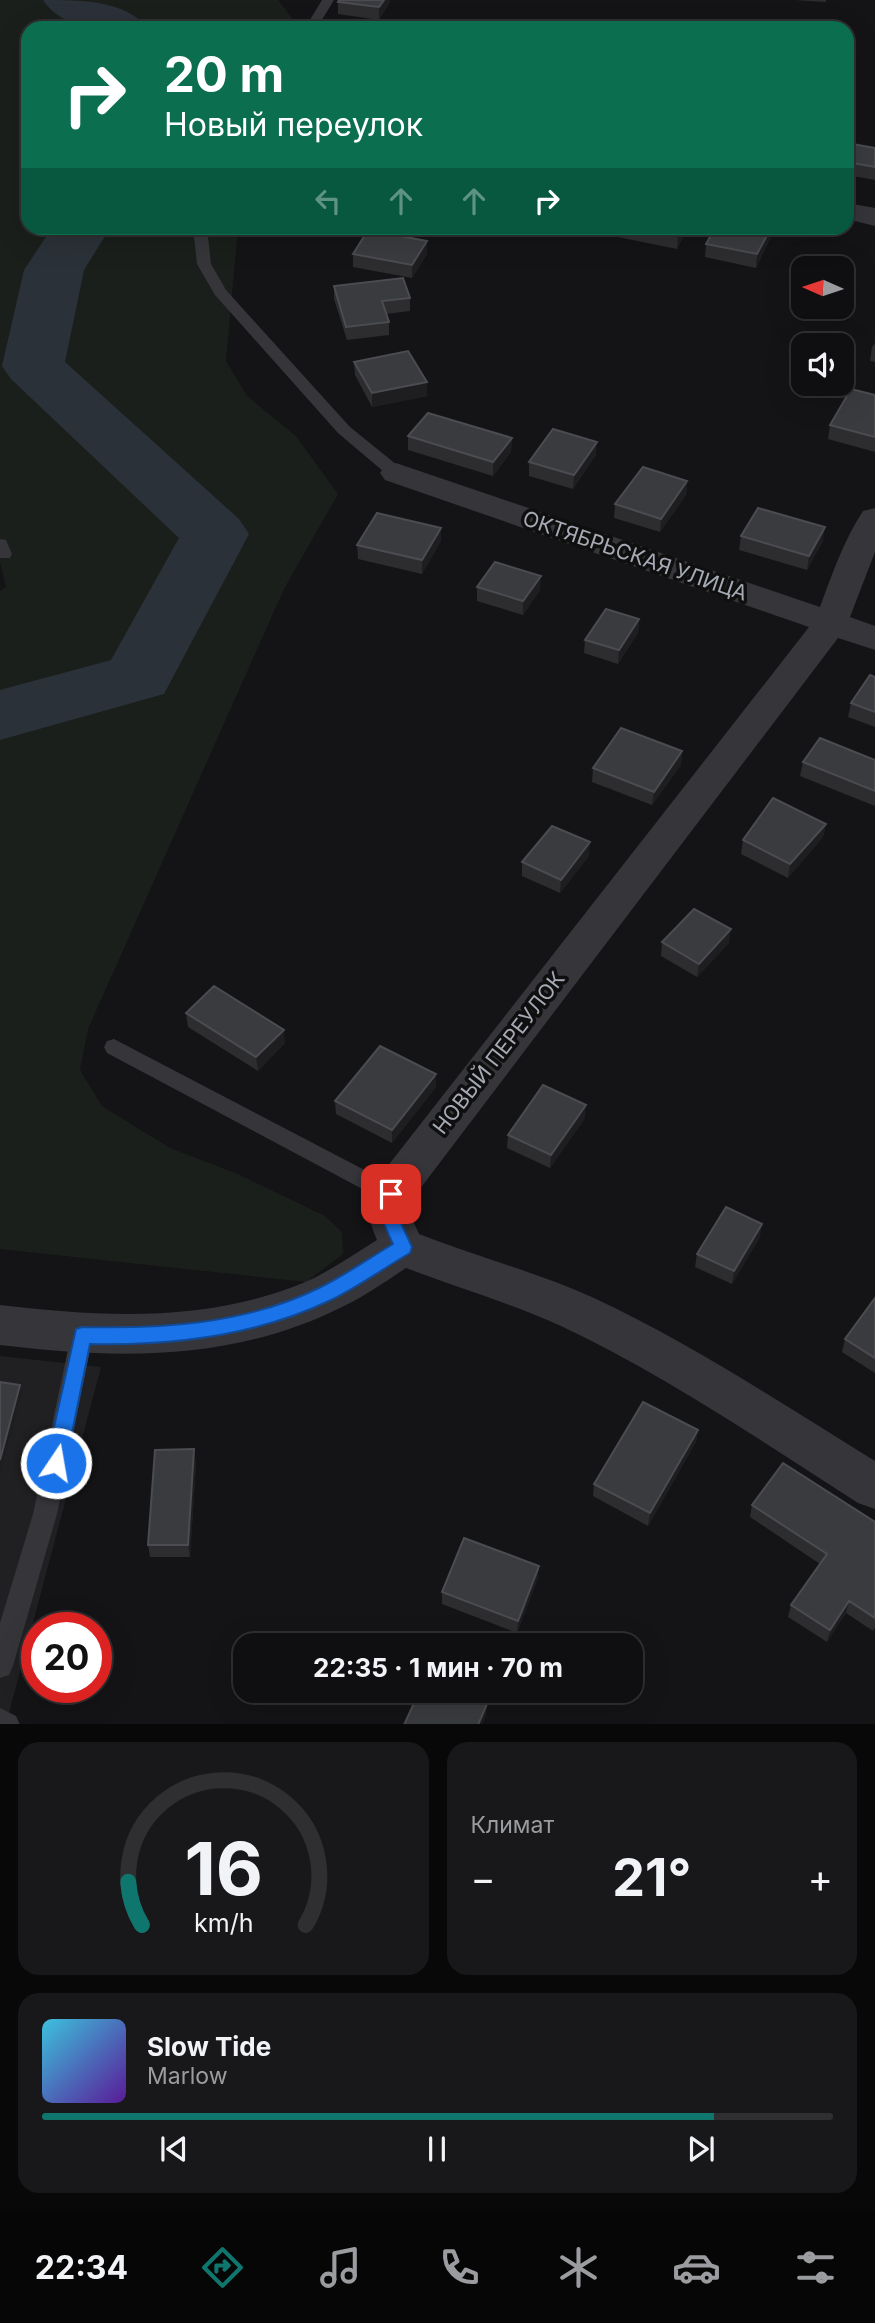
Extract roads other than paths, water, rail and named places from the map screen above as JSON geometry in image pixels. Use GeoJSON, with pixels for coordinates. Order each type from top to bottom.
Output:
{"type":"FeatureCollection","features":[{"type":"Feature","properties":{"kind":"street"},"geometry":{"type":"LineString","coordinates":[[854,212],[875,217]]}},
{"type":"Feature","properties":{"kind":"street","name":"ОКТЯБРЬСКАЯ УЛИЦА"},"geometry":{"type":"LineString","coordinates":[[396,473],[875,638]]}},
{"type":"Feature","properties":{"kind":"street","name":"НОВЫЙ ПЕРЕУЛОК"},"geometry":{"type":"LineString","coordinates":[[391,1194],[830,624],[858,552],[875,518]]}},
{"type":"Feature","properties":{"kind":"street"},"geometry":{"type":"LineString","coordinates":[[391,1194],[391,1221],[403,1247],[441,1263],[510,1284],[576,1311],[644,1345],[875,1487]]}},
{"type":"Feature","properties":{"kind":"street"},"geometry":{"type":"LineString","coordinates":[[0,1325],[82,1335],[146,1337],[208,1329],[253,1320],[325,1294],[403,1247]]}},
{"type":"Feature","properties":{"kind":"lane"},"geometry":{"type":"LineString","coordinates":[[315,21],[328,0]]}},
{"type":"Feature","properties":{"kind":"lane"},"geometry":{"type":"LineString","coordinates":[[199,235],[204,264],[220,292],[344,430],[396,473]]}},
{"type":"Feature","properties":{"kind":"lane"},"geometry":{"type":"LineString","coordinates":[[114,1047],[391,1194]]}},
{"type":"Feature","properties":{"kind":"lane"},"geometry":{"type":"LineString","coordinates":[[0,1666],[46,1514],[82,1335]]}},
{"type":"Feature","properties":{"kind":"lane"},"geometry":{"type":"LineString","coordinates":[[0,1721],[7,1724]]}},
{"type":"Feature","properties":{"kind":"waterway"},"geometry":{"type":"LineString","coordinates":[[69,0],[109,21]]}},
{"type":"Feature","properties":{"kind":"waterway"},"geometry":{"type":"LineString","coordinates":[[0,715],[138,677],[215,534],[33,366],[54,270],[76,235]]}}]}
